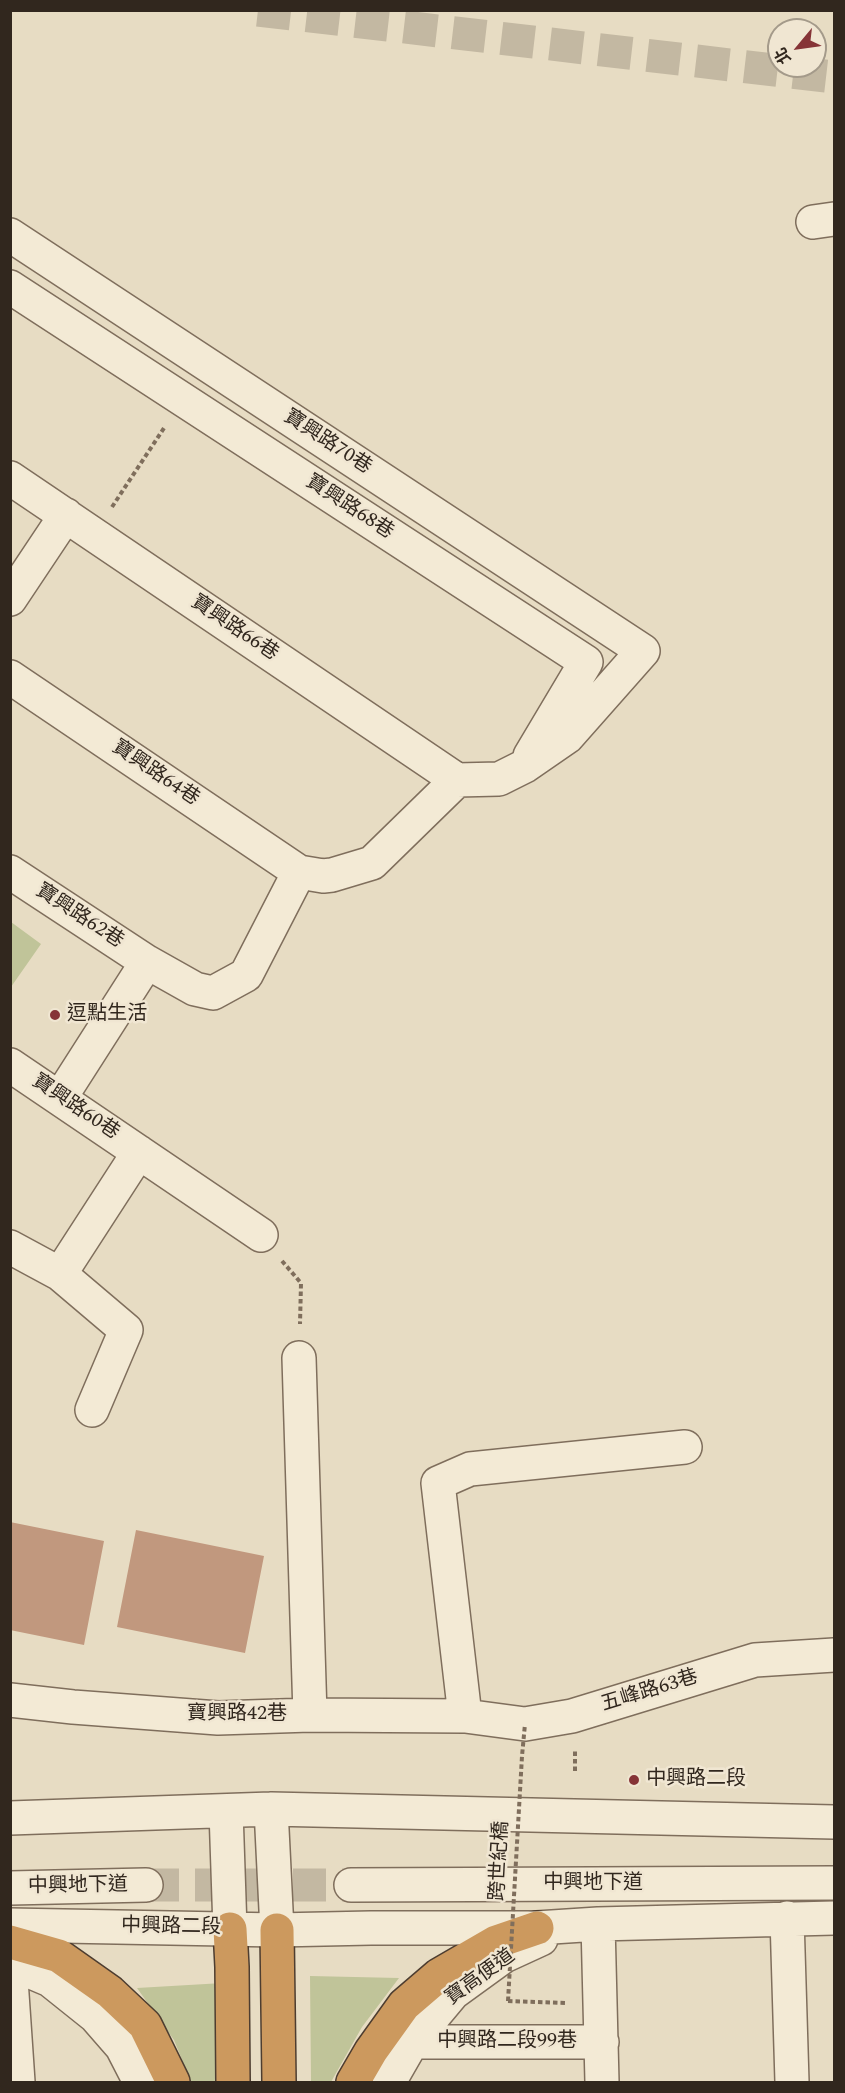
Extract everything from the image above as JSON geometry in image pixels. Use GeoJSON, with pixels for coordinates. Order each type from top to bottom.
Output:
{"type":"FeatureCollection","features":[{"type":"Feature","properties":{"kind":"highway"},"geometry":{"type":"LineString","coordinates":[[353,2082],[371,2051],[405,2005],[439,1975],[496,1942],[537,1928]]}},
{"type":"Feature","properties":{"kind":"highway"},"geometry":{"type":"LineString","coordinates":[[230,1929],[233,2082]]}},
{"type":"Feature","properties":{"kind":"highway"},"geometry":{"type":"LineString","coordinates":[[277,1930],[279,2082]]}},
{"type":"Feature","properties":{"kind":"highway"},"geometry":{"type":"LineString","coordinates":[[10,1942],[59,1956],[110,1992],[145,2025],[173,2082]]}},
{"type":"Feature","properties":{"kind":"street","name":"寶興路70巷"},"geometry":{"type":"LineString","coordinates":[[10,235],[644,651],[567,737],[525,766]]}},
{"type":"Feature","properties":{"kind":"street","name":"寶興路68巷"},"geometry":{"type":"LineString","coordinates":[[10,287],[586,662],[525,766]]}},
{"type":"Feature","properties":{"kind":"street","name":"寶興路66巷"},"geometry":{"type":"LineString","coordinates":[[10,478],[457,780]]}},
{"type":"Feature","properties":{"kind":"street"},"geometry":{"type":"LineString","coordinates":[[10,599],[66,515]]}},
{"type":"Feature","properties":{"kind":"street","name":"寶興路64巷"},"geometry":{"type":"LineString","coordinates":[[10,677],[299,872]]}},
{"type":"Feature","properties":{"kind":"street"},"geometry":{"type":"LineString","coordinates":[[299,872],[323,876],[332,875],[372,862],[457,780],[499,779],[525,766]]}},
{"type":"Feature","properties":{"kind":"street","name":"寶興路62巷"},"geometry":{"type":"LineString","coordinates":[[10,872],[147,962],[195,989],[213,993],[246,975],[299,872]]}},
{"type":"Feature","properties":{"kind":"street"},"geometry":{"type":"LineString","coordinates":[[60,1098],[147,962]]}},
{"type":"Feature","properties":{"kind":"street","name":"寶興路60巷"},"geometry":{"type":"LineString","coordinates":[[10,1065],[261,1235]]}},
{"type":"Feature","properties":{"kind":"street","name":"寶興路60巷"},"geometry":{"type":"LineString","coordinates":[[60,1274],[139,1152]]}},
{"type":"Feature","properties":{"kind":"street"},"geometry":{"type":"LineString","coordinates":[[10,1247],[60,1274],[126,1330],[92,1410]]}},
{"type":"Feature","properties":{"kind":"street"},"geometry":{"type":"LineString","coordinates":[[299,1358],[310,1716]]}},
{"type":"Feature","properties":{"kind":"street"},"geometry":{"type":"LineString","coordinates":[[465,1716],[438,1483],[470,1469],[685,1447]]}},
{"type":"Feature","properties":{"kind":"street","name":"五峰路63巷"},"geometry":{"type":"LineString","coordinates":[[465,1716],[525,1724],[572,1716],[756,1660],[834,1655]]}},
{"type":"Feature","properties":{"kind":"street","name":"寶興路42巷"},"geometry":{"type":"LineString","coordinates":[[10,1700],[218,1718],[465,1716]]}},
{"type":"Feature","properties":{"kind":"street"},"geometry":{"type":"LineString","coordinates":[[271,1809],[277,1930]]}},
{"type":"Feature","properties":{"kind":"street"},"geometry":{"type":"LineString","coordinates":[[10,1818],[271,1809],[834,1822]]}},
{"type":"Feature","properties":{"kind":"street"},"geometry":{"type":"LineString","coordinates":[[226,1811],[230,1929]]}},
{"type":"Feature","properties":{"kind":"street","name":"中興地下道"},"geometry":{"type":"LineString","coordinates":[[351,1885],[834,1883]]}},
{"type":"Feature","properties":{"kind":"street","name":"中興地下道"},"geometry":{"type":"LineString","coordinates":[[10,1888],[146,1885]]}},
{"type":"Feature","properties":{"kind":"street"},"geometry":{"type":"LineString","coordinates":[[787,1918],[792,2082]]}},
{"type":"Feature","properties":{"kind":"street","name":"中興路二段"},"geometry":{"type":"LineString","coordinates":[[10,1925],[277,1930],[537,1928],[834,1918]]}},
{"type":"Feature","properties":{"kind":"street"},"geometry":{"type":"LineString","coordinates":[[585,1925],[602,2042],[602,2082]]}},
{"type":"Feature","properties":{"kind":"street","name":"寶高便道"},"geometry":{"type":"LineString","coordinates":[[401,2067],[453,1993],[504,1956],[585,1925]]}},
{"type":"Feature","properties":{"kind":"street"},"geometry":{"type":"LineString","coordinates":[[18,2082],[10,1964],[50,1980],[95,2016],[122,2047],[140,2082]]}},
{"type":"Feature","properties":{"kind":"street","name":"中興路二段99巷"},"geometry":{"type":"LineString","coordinates":[[401,2067],[602,2042]]}},
{"type":"Feature","properties":{"kind":"path"},"geometry":{"type":"LineString","coordinates":[[94,534],[145,455]]}},
{"type":"Feature","properties":{"kind":"path"},"geometry":{"type":"LineString","coordinates":[[261,1235],[301,1283],[299,1358]]}},
{"type":"Feature","properties":{"kind":"path","name":"跨世紀橋"},"geometry":{"type":"LineString","coordinates":[[525,1724],[508,2001],[537,2003]]}},
{"type":"Feature","properties":{"kind":"path"},"geometry":{"type":"LineString","coordinates":[[574,1771],[575,1748]]}},
{"type":"Feature","properties":{"kind":"green space"},"geometry":{"type":"Polygon","coordinates":[[[11,922],[41,944],[11,987],[11,922]]]}},
{"type":"Feature","properties":{"kind":"green space"},"geometry":{"type":"Polygon","coordinates":[[[310,1976],[399,1978],[362,2027],[331,2082],[311,2082],[310,1976]]]}},
{"type":"Feature","properties":{"kind":"green space"},"geometry":{"type":"Polygon","coordinates":[[[223,1983],[222,2043],[216,2082],[191,2082],[174,2040],[137,1988],[223,1983]]]}},
{"type":"Feature","properties":{"kind":"building"},"geometry":{"type":"Polygon","coordinates":[[[10,1522],[104,1541],[84,1645],[10,1630],[10,1522]]]}},
{"type":"Feature","properties":{"kind":"building"},"geometry":{"type":"Polygon","coordinates":[[[136,1530],[264,1556],[245,1653],[117,1627],[136,1530]]]}},
{"type":"Feature","properties":{"kind":"tunnel"},"geometry":{"type":"LineString","coordinates":[[258,10],[834,77]]}},
{"type":"Feature","properties":{"kind":"tunnel"},"geometry":{"type":"LineString","coordinates":[[146,1885],[351,1885]]}},
{"type":"Feature","properties":{"kind":"place","name":"逗點生活"},"geometry":{"type":"Point","coordinates":[55,1015]}},
{"type":"Feature","properties":{"kind":"place","name":"中興路二段"},"geometry":{"type":"Point","coordinates":[634,1780]}}]}
